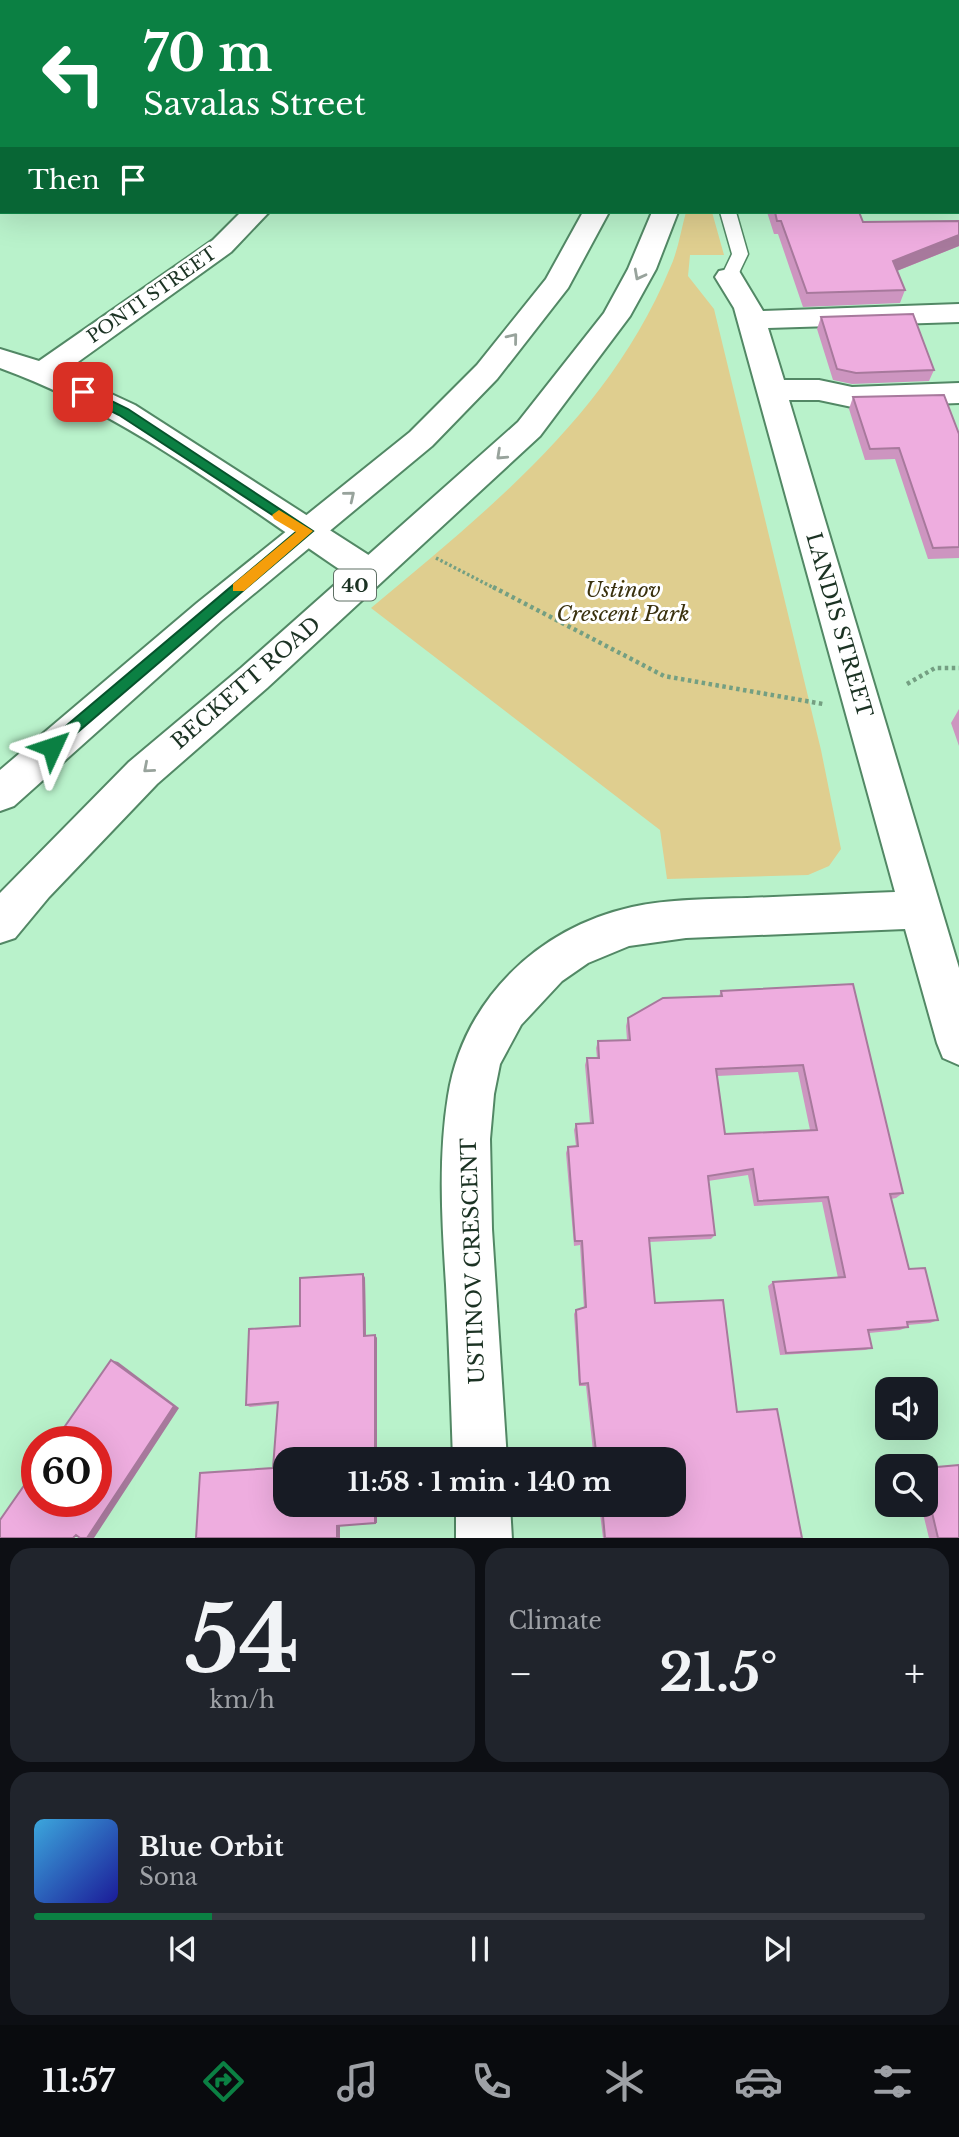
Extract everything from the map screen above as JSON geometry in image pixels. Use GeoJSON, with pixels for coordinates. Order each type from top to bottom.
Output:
{"type":"FeatureCollection","features":[{"type":"Feature","properties":{"kind":"street","name":"PONTI STREET"},"geometry":{"type":"LineString","coordinates":[[42,373],[222,246],[243,214]]}},
{"type":"Feature","properties":{"kind":"street"},"geometry":{"type":"LineString","coordinates":[[0,794],[87,715],[306,531],[421,439],[486,372],[558,282],[595,214]]}},
{"type":"Feature","properties":{"kind":"street","name":"BECKETT ROAD"},"geometry":{"type":"LineString","coordinates":[[0,924],[33,884],[143,773],[440,512],[528,429],[570,379],[616,316],[636,280],[664,214]]}},
{"type":"Feature","properties":{"kind":"street","name":"LANDIS STREET"},"geometry":{"type":"LineString","coordinates":[[729,277],[743,297],[751,320],[959,1043]]}},
{"type":"Feature","properties":{"kind":"street"},"geometry":{"type":"LineString","coordinates":[[751,320],[959,313]]}},
{"type":"Feature","properties":{"kind":"street"},"geometry":{"type":"LineString","coordinates":[[0,358],[42,373],[124,412],[369,572]]}},
{"type":"Feature","properties":{"kind":"street"},"geometry":{"type":"LineString","coordinates":[[771,390],[819,390],[852,397],[959,394]]}},
{"type":"Feature","properties":{"kind":"street","name":"USTINOV CRESCENT"},"geometry":{"type":"LineString","coordinates":[[479,1447],[467,1205],[467,1140],[471,1092],[480,1059],[496,1024],[518,992],[542,969],[572,949],[601,935],[630,927],[705,919],[919,909]]}},
{"type":"Feature","properties":{"kind":"street"},"geometry":{"type":"LineString","coordinates":[[483,1517],[484,1538]]}},
{"type":"Feature","properties":{"kind":"lane","name":"LANDIS STREET"},"geometry":{"type":"LineString","coordinates":[[729,214],[740,254],[729,277]]}},
{"type":"Feature","properties":{"kind":"path"},"geometry":{"type":"LineString","coordinates":[[425,553],[664,676],[827,704]]}},
{"type":"Feature","properties":{"kind":"path"},"geometry":{"type":"LineString","coordinates":[[907,684],[935,668],[959,668]]}},
{"type":"Feature","properties":{"kind":"green space","name":"Ustinov Crescent Park"},"geometry":{"type":"Polygon","coordinates":[[[686,214],[713,214],[724,255],[690,255],[688,276],[714,309],[821,750],[841,849],[829,866],[808,875],[667,879],[660,830],[371,608],[501,496],[580,414],[614,369],[644,321],[677,248],[686,214]]]}},
{"type":"Feature","properties":{"kind":"building"},"geometry":{"type":"Polygon","coordinates":[[[775,214],[860,214],[863,222],[959,221],[959,235],[893,261],[905,290],[807,293],[781,221],[777,221],[775,214]]]}},
{"type":"Feature","properties":{"kind":"building"},"geometry":{"type":"Polygon","coordinates":[[[913,314],[934,370],[856,373],[837,369],[821,317],[913,314]]]}},
{"type":"Feature","properties":{"kind":"building"},"geometry":{"type":"Polygon","coordinates":[[[944,395],[959,434],[959,547],[933,548],[899,448],[870,449],[853,397],[944,395]]]}},
{"type":"Feature","properties":{"kind":"building"},"geometry":{"type":"Polygon","coordinates":[[[853,984],[903,1193],[890,1194],[909,1269],[925,1268],[938,1320],[907,1322],[908,1327],[868,1330],[872,1348],[786,1353],[773,1282],[845,1277],[828,1197],[758,1201],[753,1169],[708,1176],[715,1235],[649,1238],[655,1303],[723,1300],[737,1412],[777,1409],[802,1538],[605,1538],[603,1517],[686,1517],[686,1447],[595,1447],[588,1383],[580,1384],[576,1310],[586,1307],[582,1241],[575,1241],[568,1147],[578,1146],[576,1124],[593,1123],[587,1058],[599,1058],[598,1041],[630,1040],[628,1018],[663,998],[722,996],[721,991],[853,984]],[[803,1065],[716,1069],[725,1134],[817,1130],[803,1065]]]}},
{"type":"Feature","properties":{"kind":"building"},"geometry":{"type":"Polygon","coordinates":[[[363,1274],[364,1336],[375,1335],[375,1447],[275,1447],[278,1402],[246,1405],[249,1329],[300,1326],[300,1278],[363,1274]]]}},
{"type":"Feature","properties":{"kind":"building"},"geometry":{"type":"Polygon","coordinates":[[[111,1360],[174,1406],[112,1500],[112,1426],[65,1426],[111,1360]]]}},
{"type":"Feature","properties":{"kind":"building"},"geometry":{"type":"Polygon","coordinates":[[[959,1465],[959,1538],[938,1538],[933,1517],[938,1517],[938,1467],[959,1465]]]}},
{"type":"Feature","properties":{"kind":"building"},"geometry":{"type":"Polygon","coordinates":[[[273,1468],[273,1517],[375,1517],[375,1523],[337,1526],[337,1538],[196,1538],[200,1473],[273,1468]]]}},
{"type":"Feature","properties":{"kind":"building"},"geometry":{"type":"Polygon","coordinates":[[[21,1490],[21,1517],[101,1517],[87,1538],[76,1535],[73,1538],[0,1538],[0,1520],[21,1490]]]}},
{"type":"Feature","properties":{"kind":"slow traffic"},"geometry":{"type":"LineString","coordinates":[[238,587],[306,531],[279,515]]}},
{"type":"Feature","properties":{"kind":"route"},"geometry":{"type":"LineString","coordinates":[[52,747],[306,531],[124,412],[83,392]]}}]}
